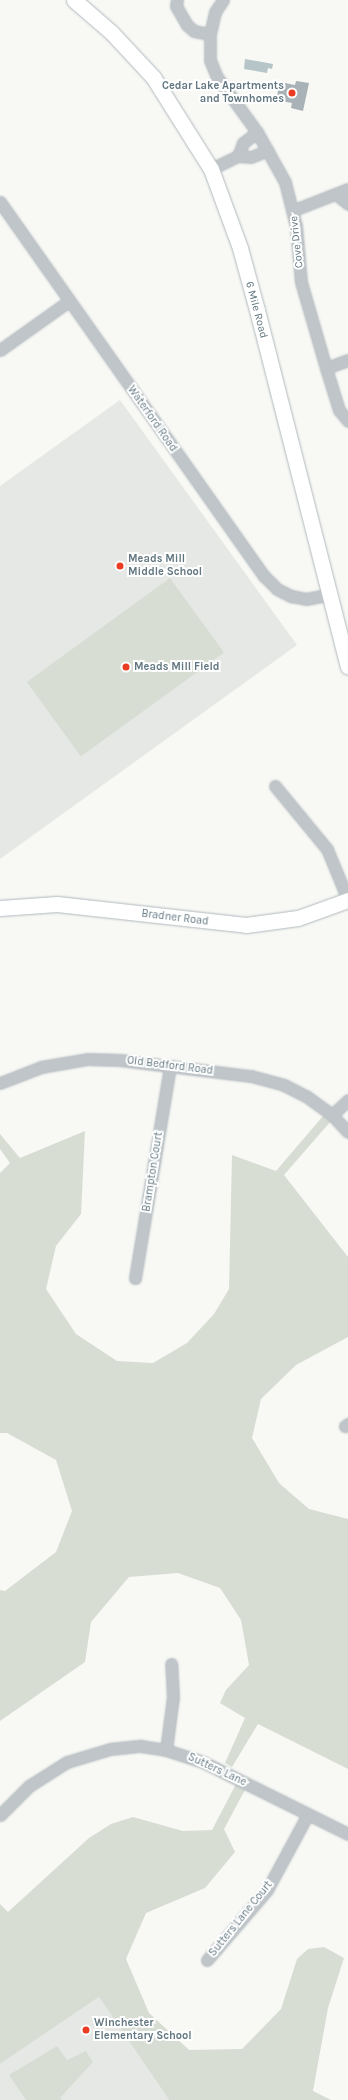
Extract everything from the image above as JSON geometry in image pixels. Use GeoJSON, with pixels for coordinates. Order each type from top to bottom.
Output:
{"type":"FeatureCollection","features":[{"type":"Feature","properties":{"kind":"street","name":"6 Mile Road"},"geometry":{"type":"LineString","coordinates":[[74,0],[111,32],[153,77],[211,169],[240,248],[257,310],[327,595],[348,667]]}},
{"type":"Feature","properties":{"kind":"street"},"geometry":{"type":"LineString","coordinates":[[177,0],[176,6],[187,25],[194,31],[210,34]]}},
{"type":"Feature","properties":{"kind":"street","name":"Cove Drive"},"geometry":{"type":"LineString","coordinates":[[223,0],[215,12],[210,34],[212,67],[257,132],[285,182],[294,210],[301,282],[339,410],[348,421]]}},
{"type":"Feature","properties":{"kind":"street"},"geometry":{"type":"LineString","coordinates":[[238,156],[243,144],[257,132]]}},
{"type":"Feature","properties":{"kind":"street"},"geometry":{"type":"LineString","coordinates":[[211,169],[238,156],[251,157],[268,150]]}},
{"type":"Feature","properties":{"kind":"street"},"geometry":{"type":"LineString","coordinates":[[294,210],[337,195],[348,189]]}},
{"type":"Feature","properties":{"kind":"street"},"geometry":{"type":"LineString","coordinates":[[337,195],[348,204]]}},
{"type":"Feature","properties":{"kind":"street","name":"Waterford Road"},"geometry":{"type":"LineString","coordinates":[[0,202],[68,301],[264,576],[277,589],[290,596],[306,598],[327,595]]}},
{"type":"Feature","properties":{"kind":"street"},"geometry":{"type":"LineString","coordinates":[[0,350],[68,301]]}},
{"type":"Feature","properties":{"kind":"street"},"geometry":{"type":"LineString","coordinates":[[326,368],[348,360]]}},
{"type":"Feature","properties":{"kind":"street"},"geometry":{"type":"LineString","coordinates":[[275,786],[327,849],[348,900]]}},
{"type":"Feature","properties":{"kind":"street","name":"Bradner Road"},"geometry":{"type":"LineString","coordinates":[[0,908],[57,904],[246,925],[298,918],[348,900]]}},
{"type":"Feature","properties":{"kind":"street","name":"Old Bedford Road"},"geometry":{"type":"LineString","coordinates":[[0,1083],[41,1067],[88,1059],[170,1066],[271,1080],[306,1096],[332,1115],[348,1132]]}},
{"type":"Feature","properties":{"kind":"street","name":"Brampton Court"},"geometry":{"type":"LineString","coordinates":[[136,1278],[170,1066]]}},
{"type":"Feature","properties":{"kind":"street"},"geometry":{"type":"LineString","coordinates":[[332,1115],[348,1100]]}},
{"type":"Feature","properties":{"kind":"street"},"geometry":{"type":"LineString","coordinates":[[166,1750],[172,1697],[171,1664]]}},
{"type":"Feature","properties":{"kind":"street","name":"Sutters Lane"},"geometry":{"type":"LineString","coordinates":[[0,1815],[43,1775],[79,1757],[128,1747],[166,1750],[203,1762],[348,1834]]}},
{"type":"Feature","properties":{"kind":"street","name":"Sutters Lane Court"},"geometry":{"type":"LineString","coordinates":[[208,1960],[267,1890],[308,1814]]}},
{"type":"Feature","properties":{"kind":"shaded area"},"geometry":{"type":"Polygon","coordinates":[[[245,59],[273,64],[272,69],[268,68],[267,73],[244,69],[245,59]]]}},
{"type":"Feature","properties":{"kind":"shaded area","name":"Meads Mill Middle School"},"geometry":{"type":"Polygon","coordinates":[[[120,400],[297,645],[0,859],[0,486],[120,400]]]}},
{"type":"Feature","properties":{"kind":"shaded area","name":"Meads Mill Field"},"geometry":{"type":"Polygon","coordinates":[[[170,578],[224,652],[81,756],[27,682],[170,578]]]}},
{"type":"Feature","properties":{"kind":"shaded area"},"geometry":{"type":"Polygon","coordinates":[[[323,1116],[331,1121],[284,1175],[348,1257],[348,1337],[296,1365],[261,1399],[252,1438],[279,1483],[309,1509],[348,1519],[348,1769],[258,1724],[232,1767],[225,1763],[245,1718],[220,1703],[226,1690],[249,1665],[241,1620],[220,1588],[178,1573],[129,1577],[91,1622],[85,1662],[0,1721],[0,1590],[5,1591],[56,1552],[72,1511],[56,1460],[7,1433],[0,1433],[0,1173],[10,1163],[0,1149],[0,1134],[20,1158],[85,1131],[81,1214],[56,1246],[46,1289],[76,1334],[117,1361],[153,1363],[187,1343],[214,1314],[229,1289],[232,1155],[276,1171],[323,1116]]]}},
{"type":"Feature","properties":{"kind":"shaded area"},"geometry":{"type":"Polygon","coordinates":[[[236,1784],[245,1790],[224,1829],[235,1852],[205,1888],[146,1913],[126,1959],[149,2013],[189,2050],[242,2049],[281,2009],[297,1959],[308,1949],[324,1947],[344,1958],[328,2008],[313,2091],[331,2100],[169,2100],[99,1997],[0,2064],[0,1904],[8,1912],[89,1838],[111,1824],[133,1817],[183,1831],[212,1830],[236,1784]]]}},
{"type":"Feature","properties":{"kind":"shaded area","name":"Winchester Elementary School"},"geometry":{"type":"Polygon","coordinates":[[[99,1997],[169,2100],[0,2100],[0,2064],[99,1997]]]}},
{"type":"Feature","properties":{"kind":"shaded area"},"geometry":{"type":"Polygon","coordinates":[[[57,2046],[67,2060],[86,2051],[93,2062],[60,2098],[62,2100],[26,2100],[9,2075],[57,2046]]]}},
{"type":"Feature","properties":{"kind":"building","name":"Cedar Lake Apartments and Townhomes"},"geometry":{"type":"Polygon","coordinates":[[[296,81],[309,83],[303,111],[291,108],[292,103],[276,100],[280,82],[295,85],[296,81]]]}},
{"type":"Feature","properties":{"kind":"place","name":"Cedar Lake Apartments and Townhomes"},"geometry":{"type":"Point","coordinates":[292,93]}},
{"type":"Feature","properties":{"kind":"place","name":"Meads Mill Middle School"},"geometry":{"type":"Point","coordinates":[120,566]}},
{"type":"Feature","properties":{"kind":"place","name":"Meads Mill Field"},"geometry":{"type":"Point","coordinates":[126,667]}},
{"type":"Feature","properties":{"kind":"place","name":"Winchester Elementary School"},"geometry":{"type":"Point","coordinates":[86,2030]}}]}
